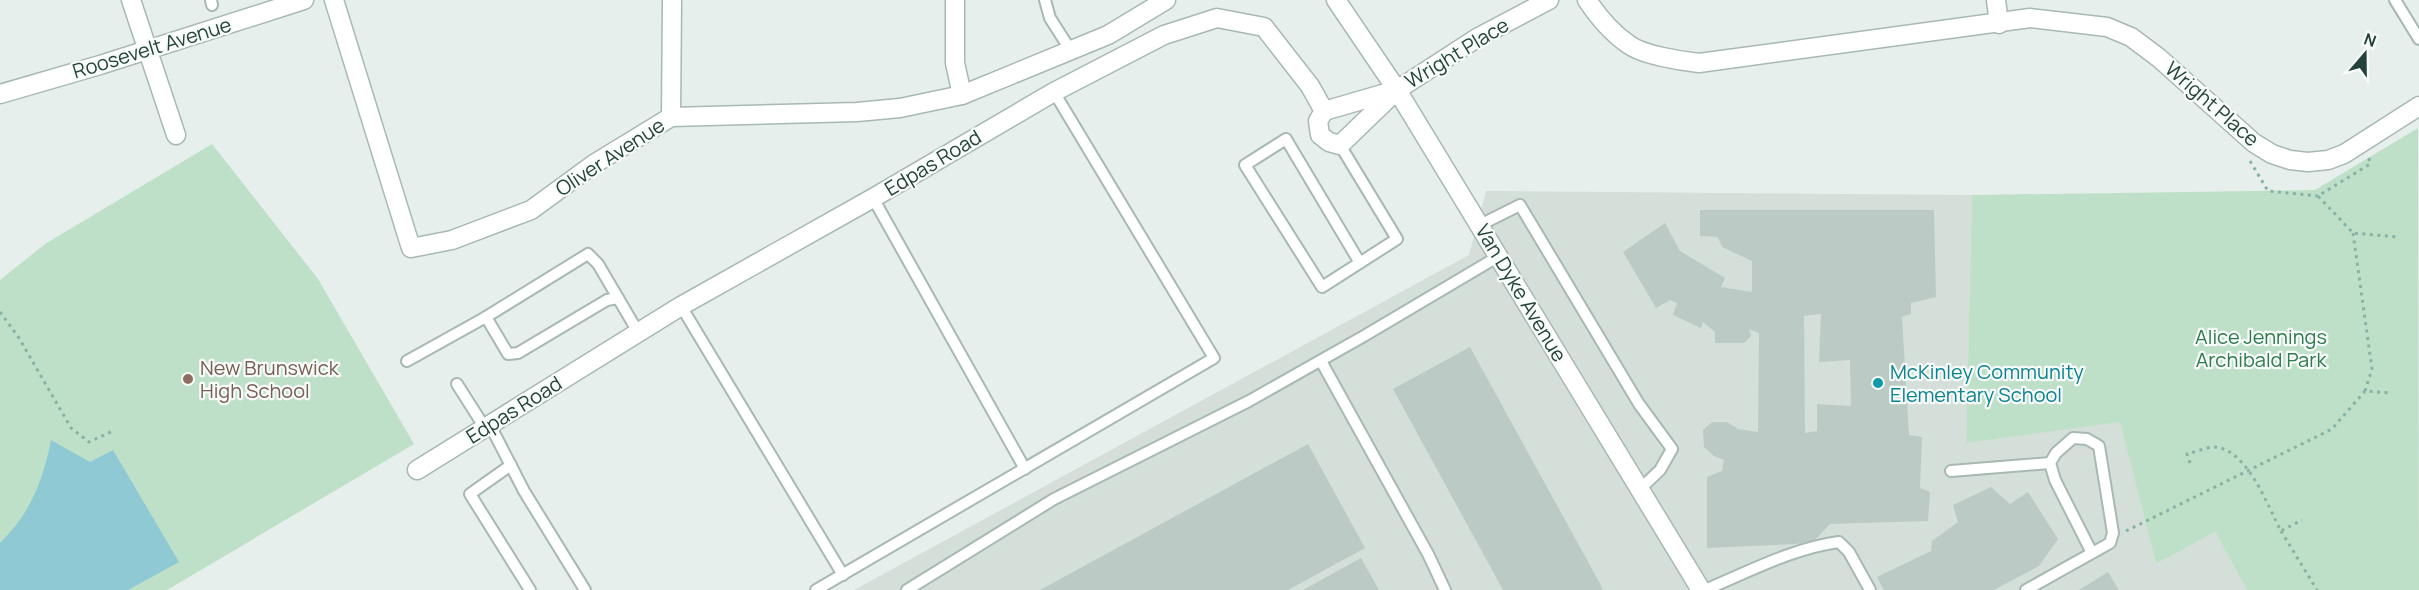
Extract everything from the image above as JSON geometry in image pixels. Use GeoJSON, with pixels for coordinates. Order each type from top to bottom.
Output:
{"type":"FeatureCollection","features":[{"type":"Feature","properties":{"kind":"street"},"geometry":{"type":"LineString","coordinates":[[131,0],[176,135]]}},
{"type":"Feature","properties":{"kind":"street","name":"Roosevelt Avenue"},"geometry":{"type":"LineString","coordinates":[[0,94],[304,0]]}},
{"type":"Feature","properties":{"kind":"street","name":"Oliver Avenue"},"geometry":{"type":"LineString","coordinates":[[334,0],[411,248],[452,240],[531,210],[594,164],[671,117],[857,112],[900,108],[962,95],[1108,35],[1166,0]]}},
{"type":"Feature","properties":{"kind":"street"},"geometry":{"type":"LineString","coordinates":[[671,117],[672,0]]}},
{"type":"Feature","properties":{"kind":"street"},"geometry":{"type":"LineString","coordinates":[[955,0],[956,63],[962,95]]}},
{"type":"Feature","properties":{"kind":"street","name":"Van Dyke Avenue"},"geometry":{"type":"LineString","coordinates":[[1336,0],[1397,90],[1703,590]]}},
{"type":"Feature","properties":{"kind":"street","name":"Wright Place"},"geometry":{"type":"LineString","coordinates":[[1397,90],[1477,38],[1549,0]]}},
{"type":"Feature","properties":{"kind":"street","name":"Wright Place"},"geometry":{"type":"LineString","coordinates":[[1587,0],[1596,13],[1629,45],[1676,61],[1699,63],[2030,18],[2107,27],[2131,37],[2159,58],[2254,143],[2272,154],[2290,160],[2308,162],[2328,160],[2344,154],[2419,106]]}},
{"type":"Feature","properties":{"kind":"street"},"geometry":{"type":"LineString","coordinates":[[1996,0],[1999,24]]}},
{"type":"Feature","properties":{"kind":"street","name":"Edpas Road"},"geometry":{"type":"LineString","coordinates":[[417,470],[681,306],[873,198],[1054,92],[1164,35],[1217,18],[1264,27],[1310,86],[1324,111]]}},
{"type":"Feature","properties":{"kind":"street"},"geometry":{"type":"LineString","coordinates":[[1397,90],[1340,145],[1329,142],[1320,135],[1318,121],[1324,111],[1397,90]]}},
{"type":"Feature","properties":{"kind":"lane"},"geometry":{"type":"LineString","coordinates":[[1045,0],[1050,18],[1071,51]]}},
{"type":"Feature","properties":{"kind":"lane"},"geometry":{"type":"LineString","coordinates":[[2395,0],[2419,39]]}},
{"type":"Feature","properties":{"kind":"lane"},"geometry":{"type":"LineString","coordinates":[[816,590],[1214,358],[1054,92]]}},
{"type":"Feature","properties":{"kind":"lane"},"geometry":{"type":"LineString","coordinates":[[1340,145],[1397,239],[1360,263],[1322,287],[1245,165],[1286,139],[1360,263]]}},
{"type":"Feature","properties":{"kind":"lane"},"geometry":{"type":"LineString","coordinates":[[873,198],[1025,469]]}},
{"type":"Feature","properties":{"kind":"lane"},"geometry":{"type":"LineString","coordinates":[[1480,225],[1520,205],[1639,404],[1672,449],[1660,470],[1640,489]]}},
{"type":"Feature","properties":{"kind":"lane"},"geometry":{"type":"LineString","coordinates":[[407,361],[486,317],[588,254],[598,264],[639,332]]}},
{"type":"Feature","properties":{"kind":"lane"},"geometry":{"type":"LineString","coordinates":[[908,590],[1054,500],[1249,401],[1499,256]]}},
{"type":"Feature","properties":{"kind":"lane"},"geometry":{"type":"LineString","coordinates":[[486,317],[508,354],[518,353],[607,300],[618,298]]}},
{"type":"Feature","properties":{"kind":"lane"},"geometry":{"type":"LineString","coordinates":[[681,306],[843,575]]}},
{"type":"Feature","properties":{"kind":"lane"},"geometry":{"type":"LineString","coordinates":[[1321,361],[1428,554],[1445,590]]}},
{"type":"Feature","properties":{"kind":"lane"},"geometry":{"type":"LineString","coordinates":[[457,384],[488,427],[585,590]]}},
{"type":"Feature","properties":{"kind":"lane"},"geometry":{"type":"LineString","coordinates":[[2026,590],[2110,543],[2113,533],[2099,446],[2087,438],[2073,438],[2055,453],[2050,463],[2055,480],[2092,553]]}},
{"type":"Feature","properties":{"kind":"lane"},"geometry":{"type":"LineString","coordinates":[[1951,471],[2050,463]]}},
{"type":"Feature","properties":{"kind":"lane"},"geometry":{"type":"LineString","coordinates":[[511,465],[470,494],[530,590]]}},
{"type":"Feature","properties":{"kind":"lane"},"geometry":{"type":"LineString","coordinates":[[1703,590],[1786,556],[1821,544],[1839,542],[1849,552],[1870,590]]}},
{"type":"Feature","properties":{"kind":"path"},"geometry":{"type":"LineString","coordinates":[[2241,132],[2248,158],[2268,191],[2318,196],[2370,164],[2364,142]]}},
{"type":"Feature","properties":{"kind":"path"},"geometry":{"type":"LineString","coordinates":[[2126,531],[2332,429],[2365,391],[2372,369],[2354,233],[2318,196]]}},
{"type":"Feature","properties":{"kind":"path"},"geometry":{"type":"LineString","coordinates":[[2354,233],[2398,237]]}},
{"type":"Feature","properties":{"kind":"path"},"geometry":{"type":"LineString","coordinates":[[0,312],[20,338],[71,428],[89,442],[113,430]]}},
{"type":"Feature","properties":{"kind":"path"},"geometry":{"type":"LineString","coordinates":[[2365,391],[2390,393]]}},
{"type":"Feature","properties":{"kind":"path"},"geometry":{"type":"LineString","coordinates":[[2190,463],[2187,454],[2215,447],[2234,455],[2249,470],[2281,531],[2317,590]]}},
{"type":"Feature","properties":{"kind":"path"},"geometry":{"type":"LineString","coordinates":[[2281,531],[2302,520]]}},
{"type":"Feature","properties":{"kind":"shaded area"},"geometry":{"type":"Polygon","coordinates":[[[1486,191],[1972,195],[1966,443],[2120,421],[2156,564],[2215,532],[2247,590],[854,590],[1469,255],[1486,191]]]}},
{"type":"Feature","properties":{"kind":"green space","name":"Alice Jennings Archibald Park"},"geometry":{"type":"Polygon","coordinates":[[[2418,128],[2419,590],[2247,590],[2215,532],[2156,564],[2120,422],[1966,443],[1972,195],[2315,190],[2418,128]]]}},
{"type":"Feature","properties":{"kind":"green space","name":"New Brunswick High School"},"geometry":{"type":"Polygon","coordinates":[[[212,144],[318,279],[414,444],[167,590],[0,590],[0,280],[45,244],[212,144]]]}},
{"type":"Feature","properties":{"kind":"water"},"geometry":{"type":"Polygon","coordinates":[[[51,440],[90,462],[113,450],[179,562],[128,590],[0,590],[0,543],[20,520],[34,496],[51,440]]]}},
{"type":"Feature","properties":{"kind":"building","name":"McKinley Community Elementary School"},"geometry":{"type":"Polygon","coordinates":[[[1700,210],[1934,210],[1936,297],[1911,303],[1911,314],[1902,317],[1909,435],[1922,437],[1920,488],[1930,492],[1928,521],[1830,524],[1815,540],[1796,544],[1707,548],[1707,477],[1722,471],[1724,460],[1714,456],[1704,447],[1703,430],[1712,422],[1727,422],[1738,429],[1758,432],[1759,333],[1749,329],[1751,336],[1744,343],[1715,343],[1715,332],[1703,322],[1701,328],[1673,315],[1677,303],[1670,300],[1656,308],[1623,252],[1665,223],[1680,251],[1725,278],[1721,287],[1752,292],[1752,261],[1722,247],[1718,237],[1700,236],[1700,210]],[[1821,314],[1804,316],[1805,433],[1817,431],[1817,404],[1851,406],[1850,360],[1819,362],[1821,314]]]}},
{"type":"Feature","properties":{"kind":"building"},"geometry":{"type":"Polygon","coordinates":[[[1470,347],[1603,589],[1503,590],[1393,389],[1470,347]]]}},
{"type":"Feature","properties":{"kind":"building"},"geometry":{"type":"Polygon","coordinates":[[[1308,444],[1365,548],[1288,590],[1040,590],[1308,444]]]}},
{"type":"Feature","properties":{"kind":"building"},"geometry":{"type":"Polygon","coordinates":[[[1991,487],[2010,504],[2028,492],[2058,539],[2039,566],[1994,590],[1884,590],[1877,577],[1931,551],[1932,541],[1958,522],[1953,505],[1991,487]]]}},
{"type":"Feature","properties":{"kind":"building"},"geometry":{"type":"Polygon","coordinates":[[[1361,558],[1379,590],[1303,590],[1361,558]]]}},
{"type":"Feature","properties":{"kind":"building"},"geometry":{"type":"Polygon","coordinates":[[[2108,572],[2119,590],[2079,590],[2108,572]]]}},
{"type":"Feature","properties":{"kind":"place","name":"New Brunswick High School"},"geometry":{"type":"Point","coordinates":[188,379]}},
{"type":"Feature","properties":{"kind":"place","name":"McKinley Community Elementary School"},"geometry":{"type":"Point","coordinates":[1878,383]}}]}
